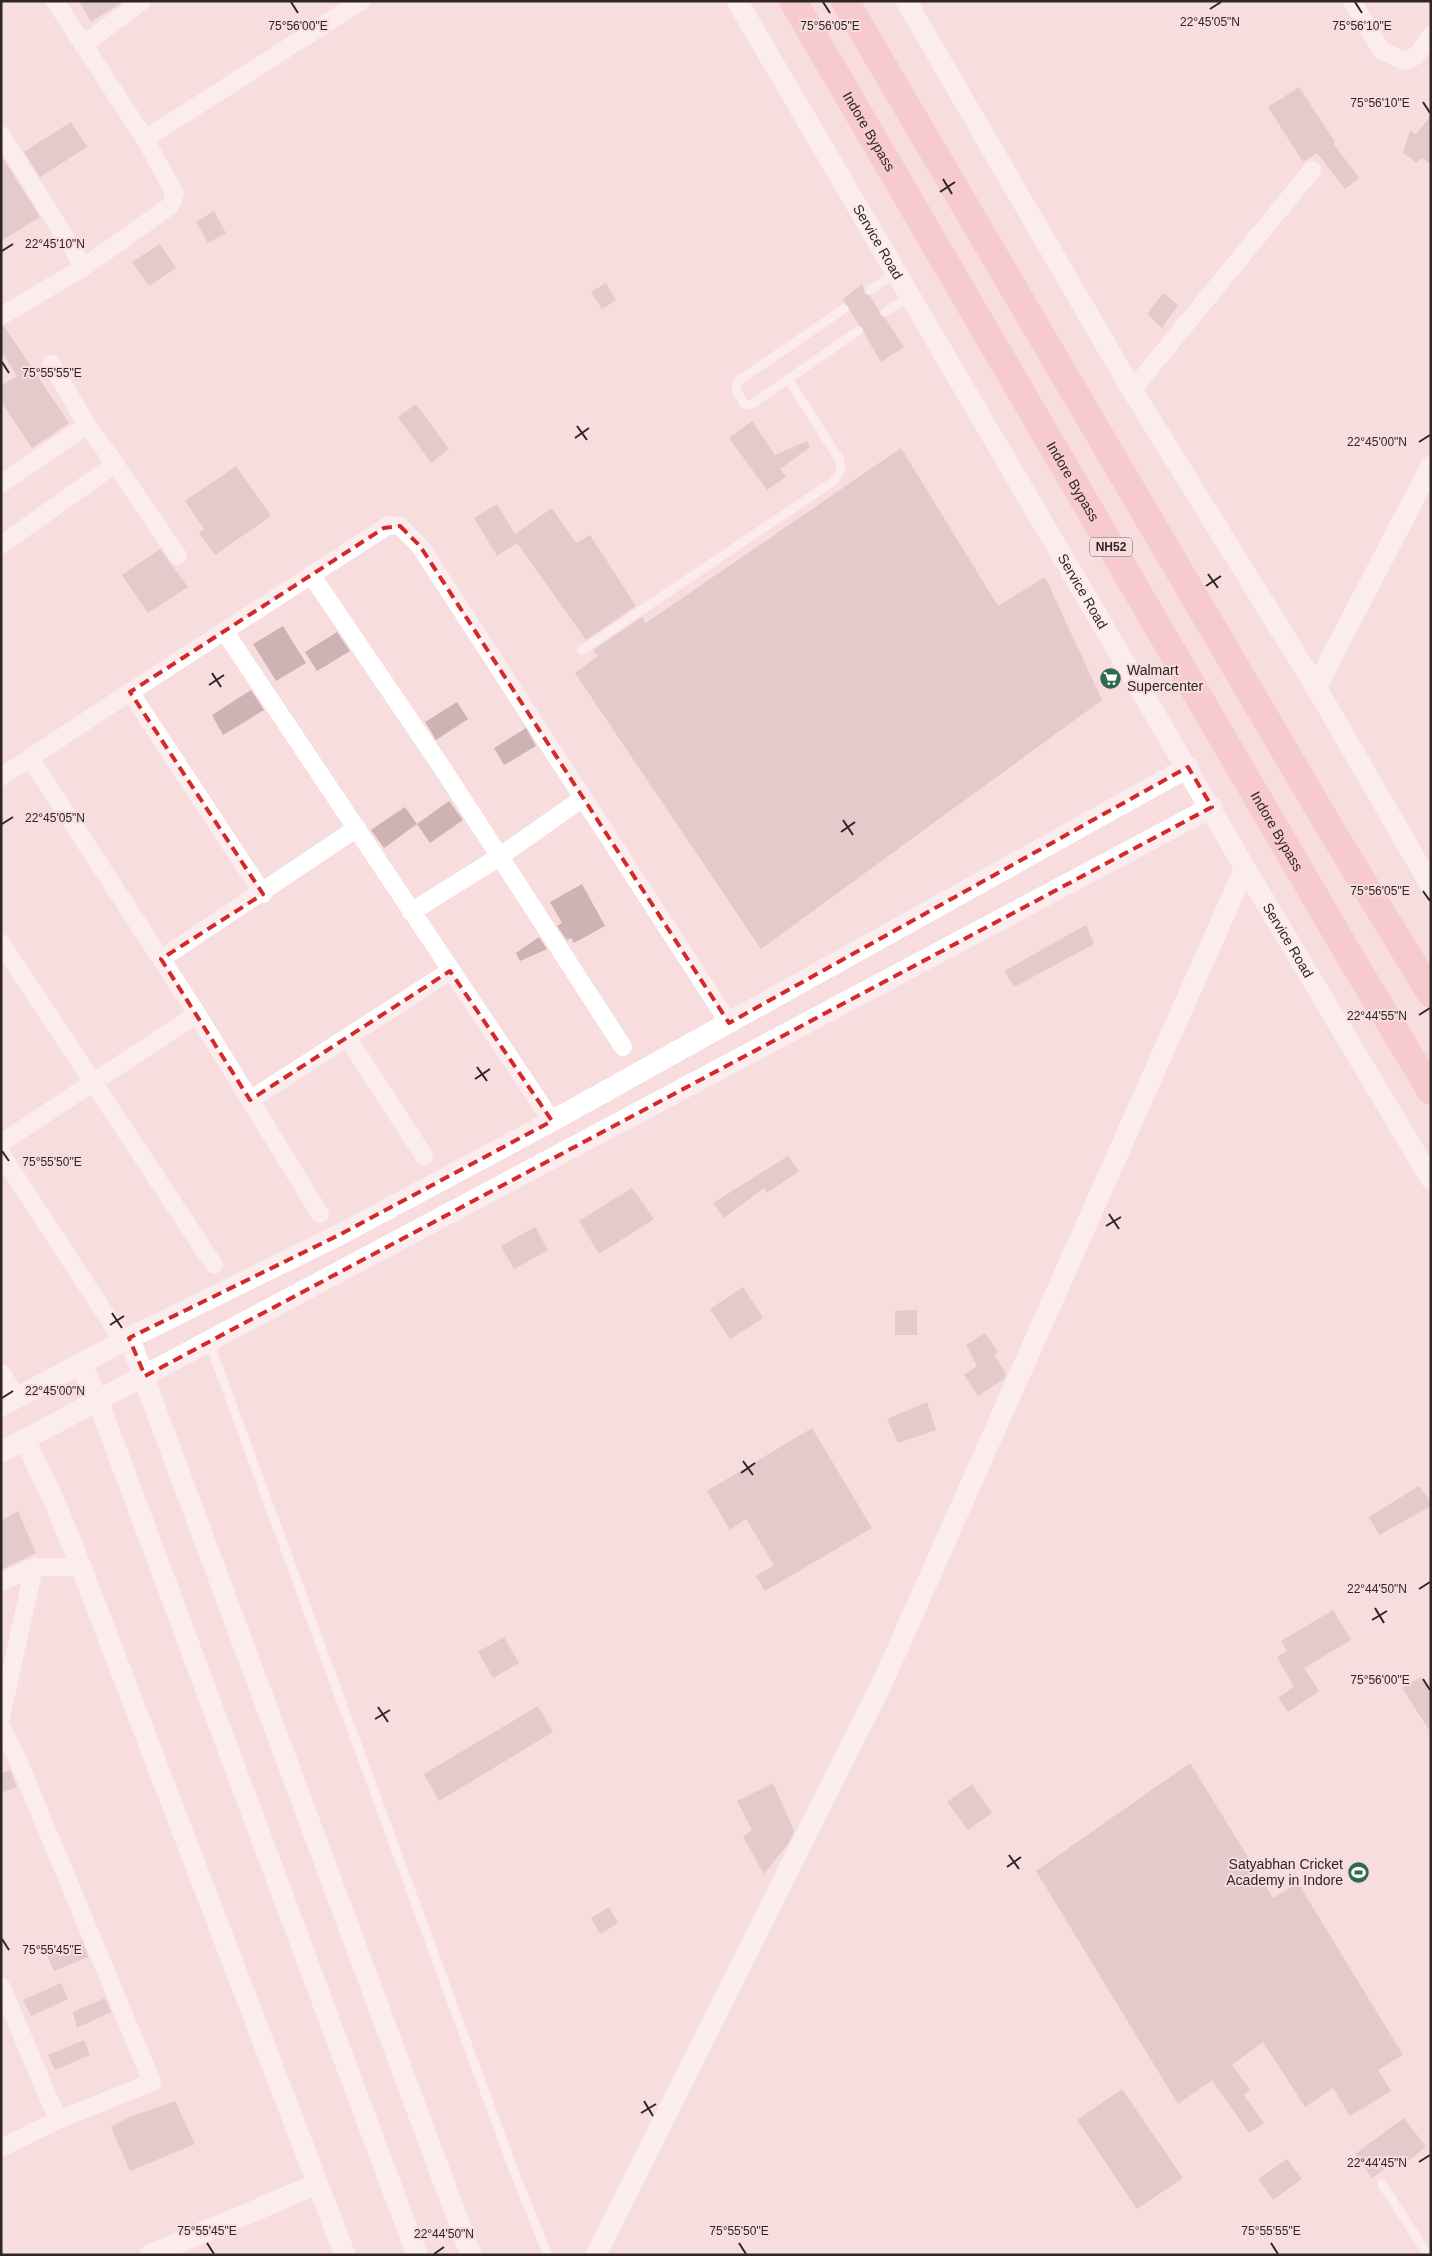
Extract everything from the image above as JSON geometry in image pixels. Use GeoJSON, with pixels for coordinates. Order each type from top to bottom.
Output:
{"type":"FeatureCollection","features":[{"type":"Feature","properties":{"kind":"highway","name":"Indore Bypass"},"geometry":{"type":"LineString","coordinates":[[793,1],[1352,960],[1431,1091]]}},
{"type":"Feature","properties":{"kind":"highway"},"geometry":{"type":"LineString","coordinates":[[845,1],[1317,806],[1431,994]]}},
{"type":"Feature","properties":{"kind":"street"},"geometry":{"type":"LineString","coordinates":[[1,316],[84,267],[170,206],[175,194],[145,139],[55,1]]}},
{"type":"Feature","properties":{"kind":"street"},"geometry":{"type":"LineString","coordinates":[[83,45],[142,1]]}},
{"type":"Feature","properties":{"kind":"street"},"geometry":{"type":"LineString","coordinates":[[145,139],[361,1]]}},
{"type":"Feature","properties":{"kind":"street","name":"Service Road"},"geometry":{"type":"LineString","coordinates":[[737,1],[1212,807],[1245,868],[1431,1179]]}},
{"type":"Feature","properties":{"kind":"street"},"geometry":{"type":"LineString","coordinates":[[906,1],[1132,390],[1316,687],[1431,886]]}},
{"type":"Feature","properties":{"kind":"street"},"geometry":{"type":"LineString","coordinates":[[1352,1],[1381,50],[1391,57],[1404,61],[1416,56],[1431,35]]}},
{"type":"Feature","properties":{"kind":"street"},"geometry":{"type":"LineString","coordinates":[[1,136],[84,267]]}},
{"type":"Feature","properties":{"kind":"street"},"geometry":{"type":"LineString","coordinates":[[1132,390],[1312,170]]}},
{"type":"Feature","properties":{"kind":"street"},"geometry":{"type":"LineString","coordinates":[[51,364],[87,425],[178,556]]}},
{"type":"Feature","properties":{"kind":"street"},"geometry":{"type":"LineString","coordinates":[[1,484],[87,425]]}},
{"type":"Feature","properties":{"kind":"street"},"geometry":{"type":"LineString","coordinates":[[1,545],[115,464]]}},
{"type":"Feature","properties":{"kind":"street"},"geometry":{"type":"LineString","coordinates":[[1316,687],[1431,466]]}},
{"type":"Feature","properties":{"kind":"street"},"geometry":{"type":"LineString","coordinates":[[1,777],[384,528],[389,525],[400,526],[420,546],[729,1023]]}},
{"type":"Feature","properties":{"kind":"street"},"geometry":{"type":"LineString","coordinates":[[312,576],[443,769],[623,1047]]}},
{"type":"Feature","properties":{"kind":"street"},"geometry":{"type":"LineString","coordinates":[[225,632],[552,1121]]}},
{"type":"Feature","properties":{"kind":"street"},"geometry":{"type":"LineString","coordinates":[[130,692],[262,894]]}},
{"type":"Feature","properties":{"kind":"street"},"geometry":{"type":"LineString","coordinates":[[30,758],[197,1014],[320,1214]]}},
{"type":"Feature","properties":{"kind":"street"},"geometry":{"type":"LineString","coordinates":[[1,1373],[9,1402],[126,1340],[339,1236],[552,1121],[1188,767]]}},
{"type":"Feature","properties":{"kind":"street"},"geometry":{"type":"LineString","coordinates":[[411,912],[499,857],[583,798]]}},
{"type":"Feature","properties":{"kind":"street"},"geometry":{"type":"LineString","coordinates":[[1,1452],[1212,807]]}},
{"type":"Feature","properties":{"kind":"street"},"geometry":{"type":"LineString","coordinates":[[161,960],[262,894],[357,828]]}},
{"type":"Feature","properties":{"kind":"street"},"geometry":{"type":"LineString","coordinates":[[596,2255],[884,1679],[1245,868]]}},
{"type":"Feature","properties":{"kind":"street"},"geometry":{"type":"LineString","coordinates":[[1,943],[214,1265]]}},
{"type":"Feature","properties":{"kind":"street"},"geometry":{"type":"LineString","coordinates":[[250,1100],[450,971]]}},
{"type":"Feature","properties":{"kind":"street"},"geometry":{"type":"LineString","coordinates":[[1,1143],[197,1014]]}},
{"type":"Feature","properties":{"kind":"street"},"geometry":{"type":"LineString","coordinates":[[347,1037],[424,1156]]}},
{"type":"Feature","properties":{"kind":"street"},"geometry":{"type":"LineString","coordinates":[[1,1154],[126,1340],[144,1376],[471,2255]]}},
{"type":"Feature","properties":{"kind":"street"},"geometry":{"type":"LineString","coordinates":[[81,1364],[98,1401],[417,2255]]}},
{"type":"Feature","properties":{"kind":"street"},"geometry":{"type":"LineString","coordinates":[[25,1440],[56,1505],[81,1566],[345,2255]]}},
{"type":"Feature","properties":{"kind":"street"},"geometry":{"type":"LineString","coordinates":[[1,1582],[34,1567],[81,1566]]}},
{"type":"Feature","properties":{"kind":"street"},"geometry":{"type":"LineString","coordinates":[[1,1717],[34,1567]]}},
{"type":"Feature","properties":{"kind":"street"},"geometry":{"type":"LineString","coordinates":[[1,1726],[19,1763],[152,2082],[58,2120],[1,2148]]}},
{"type":"Feature","properties":{"kind":"street"},"geometry":{"type":"LineString","coordinates":[[1,1986],[58,2120]]}},
{"type":"Feature","properties":{"kind":"street"},"geometry":{"type":"LineString","coordinates":[[150,2255],[317,2184]]}},
{"type":"Feature","properties":{"kind":"lane"},"geometry":{"type":"LineString","coordinates":[[870,290],[897,273]]}},
{"type":"Feature","properties":{"kind":"lane"},"geometry":{"type":"LineString","coordinates":[[885,312],[910,295]]}},
{"type":"Feature","properties":{"kind":"lane"},"geometry":{"type":"LineString","coordinates":[[844,309],[738,381],[735,386],[745,405],[748,406],[858,331]]}},
{"type":"Feature","properties":{"kind":"lane"},"geometry":{"type":"LineString","coordinates":[[582,650],[834,481],[841,470],[840,458],[788,379]]}},
{"type":"Feature","properties":{"kind":"lane"},"geometry":{"type":"LineString","coordinates":[[209,1341],[511,2164],[548,2255]]}},
{"type":"Feature","properties":{"kind":"lane"},"geometry":{"type":"LineString","coordinates":[[1382,2184],[1428,2255]]}},
{"type":"Feature","properties":{"kind":"highlighted area"},"geometry":{"type":"Polygon","coordinates":[[[400,526],[420,546],[729,1023],[1188,767],[1212,807],[145,1376],[129,1338],[339,1235],[552,1121],[450,971],[250,1100],[161,959],[263,894],[130,692],[384,528],[400,526]]]}},
{"type":"Feature","properties":{"kind":"building"},"geometry":{"type":"Polygon","coordinates":[[[79,1],[124,1],[91,22],[79,1]]]}},
{"type":"Feature","properties":{"kind":"building"},"geometry":{"type":"Polygon","coordinates":[[[1299,87],[1335,142],[1333,143],[1359,178],[1345,189],[1317,153],[1303,162],[1268,107],[1299,87]]]}},
{"type":"Feature","properties":{"kind":"building"},"geometry":{"type":"Polygon","coordinates":[[[1431,116],[1431,164],[1421,158],[1417,163],[1403,153],[1410,131],[1416,134],[1431,116]]]}},
{"type":"Feature","properties":{"kind":"building"},"geometry":{"type":"Polygon","coordinates":[[[71,122],[87,147],[40,177],[24,152],[71,122]]]}},
{"type":"Feature","properties":{"kind":"building"},"geometry":{"type":"Polygon","coordinates":[[[1,155],[40,217],[1,241],[1,155]]]}},
{"type":"Feature","properties":{"kind":"building"},"geometry":{"type":"Polygon","coordinates":[[[214,211],[226,233],[208,243],[196,222],[214,211]]]}},
{"type":"Feature","properties":{"kind":"building"},"geometry":{"type":"Polygon","coordinates":[[[160,244],[176,268],[149,286],[132,262],[160,244]]]}},
{"type":"Feature","properties":{"kind":"building"},"geometry":{"type":"Polygon","coordinates":[[[606,283],[616,300],[602,309],[591,292],[606,283]]]}},
{"type":"Feature","properties":{"kind":"building"},"geometry":{"type":"Polygon","coordinates":[[[862,284],[865,294],[870,296],[880,315],[885,318],[904,347],[881,362],[863,328],[859,325],[843,299],[862,284]]]}},
{"type":"Feature","properties":{"kind":"building"},"geometry":{"type":"Polygon","coordinates":[[[1163,293],[1178,305],[1162,328],[1147,314],[1163,293]]]}},
{"type":"Feature","properties":{"kind":"building"},"geometry":{"type":"Polygon","coordinates":[[[4,326],[69,423],[32,448],[1,401],[1,386],[17,376],[1,351],[1,327],[4,326]]]}},
{"type":"Feature","properties":{"kind":"building"},"geometry":{"type":"Polygon","coordinates":[[[416,404],[449,449],[431,463],[398,417],[416,404]]]}},
{"type":"Feature","properties":{"kind":"building"},"geometry":{"type":"Polygon","coordinates":[[[752,421],[775,455],[807,441],[810,447],[780,469],[786,477],[767,490],[729,438],[752,421]]]}},
{"type":"Feature","properties":{"kind":"building"},"geometry":{"type":"Polygon","coordinates":[[[901,448],[998,606],[1045,577],[1102,700],[761,949],[575,673],[598,656],[593,650],[642,617],[646,623],[901,448]]]}},
{"type":"Feature","properties":{"kind":"building"},"geometry":{"type":"Polygon","coordinates":[[[236,466],[271,516],[215,555],[199,533],[204,529],[185,501],[236,466]]]}},
{"type":"Feature","properties":{"kind":"building"},"geometry":{"type":"Polygon","coordinates":[[[497,504],[515,534],[552,508],[576,543],[590,535],[636,606],[586,640],[517,543],[497,556],[474,518],[497,504]]]}},
{"type":"Feature","properties":{"kind":"building"},"geometry":{"type":"Polygon","coordinates":[[[160,549],[188,587],[148,613],[122,575],[160,549]]]}},
{"type":"Feature","properties":{"kind":"building"},"geometry":{"type":"Polygon","coordinates":[[[283,626],[306,663],[276,681],[253,644],[283,626]]]}},
{"type":"Feature","properties":{"kind":"building"},"geometry":{"type":"Polygon","coordinates":[[[337,632],[350,651],[317,671],[305,652],[337,632]]]}},
{"type":"Feature","properties":{"kind":"building"},"geometry":{"type":"Polygon","coordinates":[[[251,690],[264,710],[223,735],[212,715],[251,690]]]}},
{"type":"Feature","properties":{"kind":"building"},"geometry":{"type":"Polygon","coordinates":[[[457,702],[468,719],[436,740],[425,722],[457,702]]]}},
{"type":"Feature","properties":{"kind":"building"},"geometry":{"type":"Polygon","coordinates":[[[526,728],[536,746],[504,765],[494,748],[526,728]]]}},
{"type":"Feature","properties":{"kind":"building"},"geometry":{"type":"Polygon","coordinates":[[[449,801],[463,820],[430,843],[417,824],[449,801]]]}},
{"type":"Feature","properties":{"kind":"building"},"geometry":{"type":"Polygon","coordinates":[[[405,807],[417,824],[384,848],[371,830],[405,807]]]}},
{"type":"Feature","properties":{"kind":"building"},"geometry":{"type":"Polygon","coordinates":[[[582,884],[605,926],[574,943],[571,938],[567,940],[557,926],[562,923],[550,902],[582,884]]]}},
{"type":"Feature","properties":{"kind":"building"},"geometry":{"type":"Polygon","coordinates":[[[1086,925],[1094,944],[1014,987],[1004,971],[1086,925]]]}},
{"type":"Feature","properties":{"kind":"building"},"geometry":{"type":"Polygon","coordinates":[[[539,937],[547,949],[520,961],[516,953],[539,937]]]}},
{"type":"Feature","properties":{"kind":"building"},"geometry":{"type":"Polygon","coordinates":[[[788,1156],[799,1171],[767,1193],[764,1188],[724,1218],[713,1203],[788,1156]]]}},
{"type":"Feature","properties":{"kind":"building"},"geometry":{"type":"Polygon","coordinates":[[[632,1188],[654,1219],[599,1254],[579,1221],[632,1188]]]}},
{"type":"Feature","properties":{"kind":"building"},"geometry":{"type":"Polygon","coordinates":[[[535,1227],[548,1250],[514,1269],[501,1246],[535,1227]]]}},
{"type":"Feature","properties":{"kind":"building"},"geometry":{"type":"Polygon","coordinates":[[[743,1287],[763,1318],[730,1339],[710,1309],[743,1287]]]}},
{"type":"Feature","properties":{"kind":"building"},"geometry":{"type":"Polygon","coordinates":[[[917,1310],[917,1335],[895,1335],[895,1311],[917,1310]]]}},
{"type":"Feature","properties":{"kind":"building"},"geometry":{"type":"Polygon","coordinates":[[[985,1333],[998,1352],[994,1355],[1006,1374],[1004,1379],[978,1396],[964,1375],[977,1366],[966,1345],[985,1333]]]}},
{"type":"Feature","properties":{"kind":"building"},"geometry":{"type":"Polygon","coordinates":[[[927,1402],[936,1430],[898,1443],[887,1419],[927,1402]]]}},
{"type":"Feature","properties":{"kind":"building"},"geometry":{"type":"Polygon","coordinates":[[[812,1428],[872,1528],[765,1591],[756,1576],[774,1565],[746,1519],[730,1530],[707,1491],[812,1428]]]}},
{"type":"Feature","properties":{"kind":"building"},"geometry":{"type":"Polygon","coordinates":[[[1419,1486],[1431,1502],[1431,1506],[1379,1535],[1369,1517],[1419,1486]]]}},
{"type":"Feature","properties":{"kind":"building"},"geometry":{"type":"Polygon","coordinates":[[[18,1511],[36,1553],[1,1570],[1,1521],[18,1511]]]}},
{"type":"Feature","properties":{"kind":"building"},"geometry":{"type":"Polygon","coordinates":[[[1333,1610],[1351,1640],[1304,1668],[1319,1691],[1288,1712],[1278,1698],[1294,1687],[1277,1657],[1287,1651],[1281,1641],[1333,1610]]]}},
{"type":"Feature","properties":{"kind":"building"},"geometry":{"type":"Polygon","coordinates":[[[504,1637],[519,1663],[493,1678],[478,1652],[504,1637]]]}},
{"type":"Feature","properties":{"kind":"building"},"geometry":{"type":"Polygon","coordinates":[[[1421,1677],[1431,1692],[1431,1733],[1402,1688],[1421,1677]]]}},
{"type":"Feature","properties":{"kind":"building"},"geometry":{"type":"Polygon","coordinates":[[[538,1706],[553,1732],[439,1801],[424,1774],[538,1706]]]}},
{"type":"Feature","properties":{"kind":"building"},"geometry":{"type":"Polygon","coordinates":[[[1190,1763],[1273,1898],[1298,1883],[1403,2055],[1378,2070],[1391,2091],[1350,2116],[1333,2088],[1305,2107],[1263,2042],[1232,2065],[1250,2090],[1244,2095],[1264,2123],[1249,2133],[1212,2080],[1178,2104],[1036,1871],[1190,1763]]]}},
{"type":"Feature","properties":{"kind":"building"},"geometry":{"type":"Polygon","coordinates":[[[10,1770],[17,1787],[1,1793],[1,1773],[10,1770]]]}},
{"type":"Feature","properties":{"kind":"building"},"geometry":{"type":"Polygon","coordinates":[[[773,1783],[794,1831],[788,1844],[764,1874],[743,1837],[752,1830],[737,1801],[773,1783]]]}},
{"type":"Feature","properties":{"kind":"building"},"geometry":{"type":"Polygon","coordinates":[[[972,1784],[992,1813],[968,1830],[947,1802],[972,1784]]]}},
{"type":"Feature","properties":{"kind":"building"},"geometry":{"type":"Polygon","coordinates":[[[609,1907],[618,1923],[600,1934],[591,1918],[609,1907]]]}},
{"type":"Feature","properties":{"kind":"building"},"geometry":{"type":"Polygon","coordinates":[[[82,1941],[88,1957],[54,1971],[47,1955],[82,1941]]]}},
{"type":"Feature","properties":{"kind":"building"},"geometry":{"type":"Polygon","coordinates":[[[61,1983],[68,1999],[31,2016],[23,2000],[61,1983]]]}},
{"type":"Feature","properties":{"kind":"building"},"geometry":{"type":"Polygon","coordinates":[[[105,1998],[111,2012],[77,2028],[73,2012],[105,1998]]]}},
{"type":"Feature","properties":{"kind":"building"},"geometry":{"type":"Polygon","coordinates":[[[84,2040],[90,2055],[55,2070],[48,2055],[84,2040]]]}},
{"type":"Feature","properties":{"kind":"building"},"geometry":{"type":"Polygon","coordinates":[[[1122,2089],[1183,2178],[1137,2209],[1077,2120],[1122,2089]]]}},
{"type":"Feature","properties":{"kind":"building"},"geometry":{"type":"Polygon","coordinates":[[[175,2101],[195,2144],[130,2171],[111,2127],[130,2117],[175,2101]]]}},
{"type":"Feature","properties":{"kind":"building"},"geometry":{"type":"Polygon","coordinates":[[[1404,2118],[1426,2147],[1408,2161],[1404,2155],[1372,2178],[1355,2154],[1404,2118]]]}},
{"type":"Feature","properties":{"kind":"building"},"geometry":{"type":"Polygon","coordinates":[[[1287,2159],[1302,2179],[1273,2200],[1258,2179],[1287,2159]]]}},
{"type":"Feature","properties":{"kind":"place","name":"Walmart Supercenter"},"geometry":{"type":"Point","coordinates":[1111,678]}},
{"type":"Feature","properties":{"kind":"place","name":"Satyabhan Cricket Academy in Indore"},"geometry":{"type":"Point","coordinates":[1359,1872]}}]}
